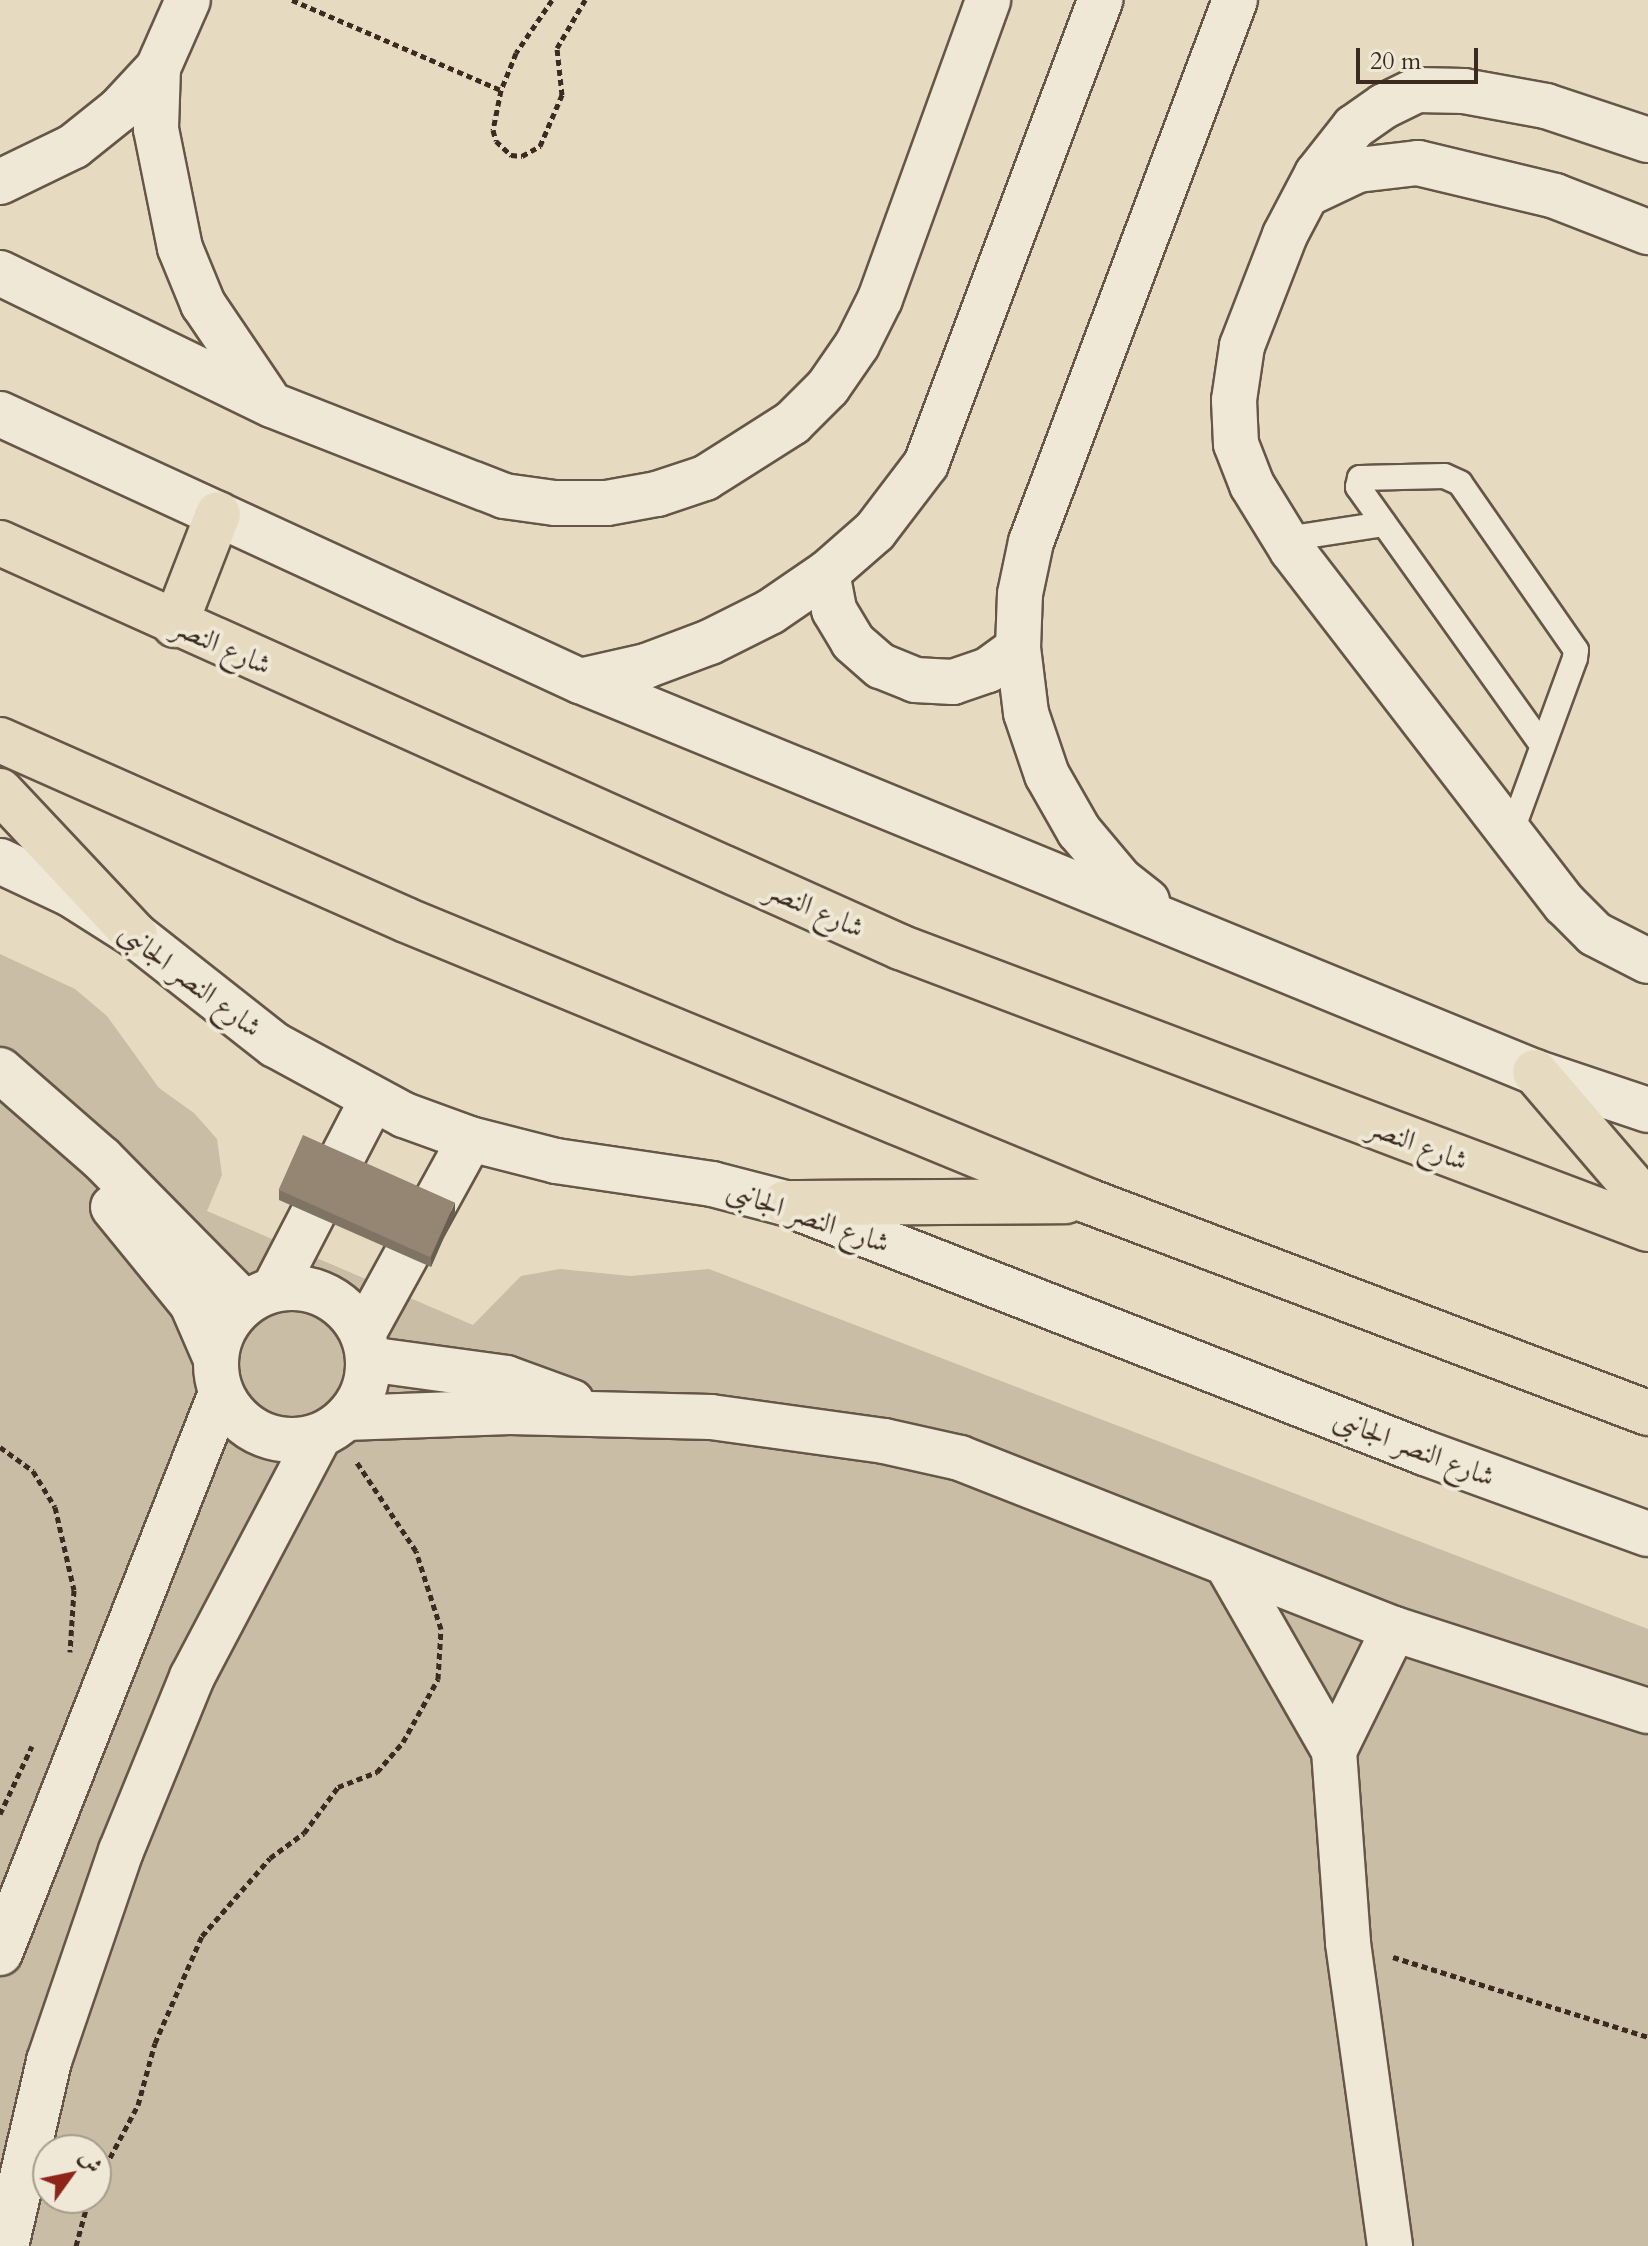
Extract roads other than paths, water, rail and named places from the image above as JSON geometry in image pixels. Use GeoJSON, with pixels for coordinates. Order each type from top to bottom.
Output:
{"type":"FeatureCollection","features":[{"type":"Feature","properties":{"kind":"main road"},"geometry":{"type":"LineString","coordinates":[[175,625],[218,514]]}},
{"type":"Feature","properties":{"kind":"main road","name":"شارع النصر"},"geometry":{"type":"LineString","coordinates":[[0,543],[175,625],[900,947],[1648,1229]]}},
{"type":"Feature","properties":{"kind":"main road"},"geometry":{"type":"LineString","coordinates":[[0,740],[406,920],[1088,1201],[1648,1413]]}},
{"type":"Feature","properties":{"kind":"main road"},"geometry":{"type":"LineString","coordinates":[[0,791],[135,935]]}},
{"type":"Feature","properties":{"kind":"main road"},"geometry":{"type":"LineString","coordinates":[[1535,1072],[1648,1204]]}},
{"type":"Feature","properties":{"kind":"main road"},"geometry":{"type":"LineString","coordinates":[[785,1203],[1088,1201]]}},
{"type":"Feature","properties":{"kind":"street"},"geometry":{"type":"LineString","coordinates":[[0,182],[74,146],[119,110],[158,68],[188,0]]}},
{"type":"Feature","properties":{"kind":"street"},"geometry":{"type":"LineString","coordinates":[[0,273],[272,405],[504,496],[555,503],[607,503],[657,494],[705,478],[751,454],[810,405],[857,345],[880,299],[988,0]]}},
{"type":"Feature","properties":{"kind":"street"},"geometry":{"type":"LineString","coordinates":[[580,681],[646,666],[710,642],[770,612],[827,573],[875,531],[926,464],[1100,0]]}},
{"type":"Feature","properties":{"kind":"street"},"geometry":{"type":"LineString","coordinates":[[1174,922],[1121,881],[1079,831],[1047,775],[1026,713],[1018,648],[1020,594],[1031,542],[1235,0]]}},
{"type":"Feature","properties":{"kind":"street"},"geometry":{"type":"LineString","coordinates":[[158,68],[156,129],[164,189],[180,248],[203,304],[234,357],[272,405]]}},
{"type":"Feature","properties":{"kind":"street"},"geometry":{"type":"LineString","coordinates":[[1648,140],[1546,106],[1464,91],[1417,90],[1354,127],[1307,194],[1242,346],[1234,400],[1241,458],[1286,539],[1565,904],[1595,934],[1648,961]]}},
{"type":"Feature","properties":{"kind":"street"},"geometry":{"type":"LineString","coordinates":[[1417,90],[1400,108],[1394,127],[1400,149],[1418,163]]}},
{"type":"Feature","properties":{"kind":"street"},"geometry":{"type":"LineString","coordinates":[[1307,194],[1358,170],[1418,163],[1555,196],[1648,232]]}},
{"type":"Feature","properties":{"kind":"street"},"geometry":{"type":"LineString","coordinates":[[0,414],[580,681],[1535,1072],[1648,1110]]}},
{"type":"Feature","properties":{"kind":"street"},"geometry":{"type":"LineString","coordinates":[[827,573],[834,610],[853,642],[881,666],[915,680],[953,682],[988,670],[1018,648]]}},
{"type":"Feature","properties":{"kind":"street","name":"شارع النصر الجانبى"},"geometry":{"type":"LineString","coordinates":[[0,861],[70,894],[135,935],[275,1045],[372,1100],[470,1139],[556,1161],[712,1184],[785,1203],[1425,1453],[1648,1534]]}},
{"type":"Feature","properties":{"kind":"street"},"geometry":{"type":"LineString","coordinates":[[0,1070],[259,1296]]}},
{"type":"Feature","properties":{"kind":"street"},"geometry":{"type":"LineString","coordinates":[[259,1296],[372,1100]]}},
{"type":"Feature","properties":{"kind":"street"},"geometry":{"type":"LineString","coordinates":[[66,1130],[119,1216],[192,1304],[233,1413],[273,1438],[333,1427],[604,1414],[711,1417],[787,1426],[960,1458],[1394,1629],[1648,1711]]}},
{"type":"Feature","properties":{"kind":"street"},"geometry":{"type":"LineString","coordinates":[[6,2246],[49,2061],[121,1851],[192,1677],[333,1427],[359,1401],[366,1347],[470,1139]]}},
{"type":"Feature","properties":{"kind":"street"},"geometry":{"type":"LineString","coordinates":[[0,1953],[218,1375],[229,1318],[259,1296],[296,1287],[336,1301],[366,1347],[506,1378],[604,1414]]}},
{"type":"Feature","properties":{"kind":"street"},"geometry":{"type":"LineString","coordinates":[[1227,1564],[1334,1751],[1348,1943],[1390,2246]]}},
{"type":"Feature","properties":{"kind":"street"},"geometry":{"type":"LineString","coordinates":[[1334,1751],[1394,1629]]}},
{"type":"Feature","properties":{"kind":"lane"},"geometry":{"type":"LineString","coordinates":[[1511,833],[1543,746],[1576,650],[1460,483],[1444,476],[1360,478],[1358,487],[1543,746]]}},
{"type":"Feature","properties":{"kind":"lane"},"geometry":{"type":"LineString","coordinates":[[1286,539],[1384,524]]}}]}
